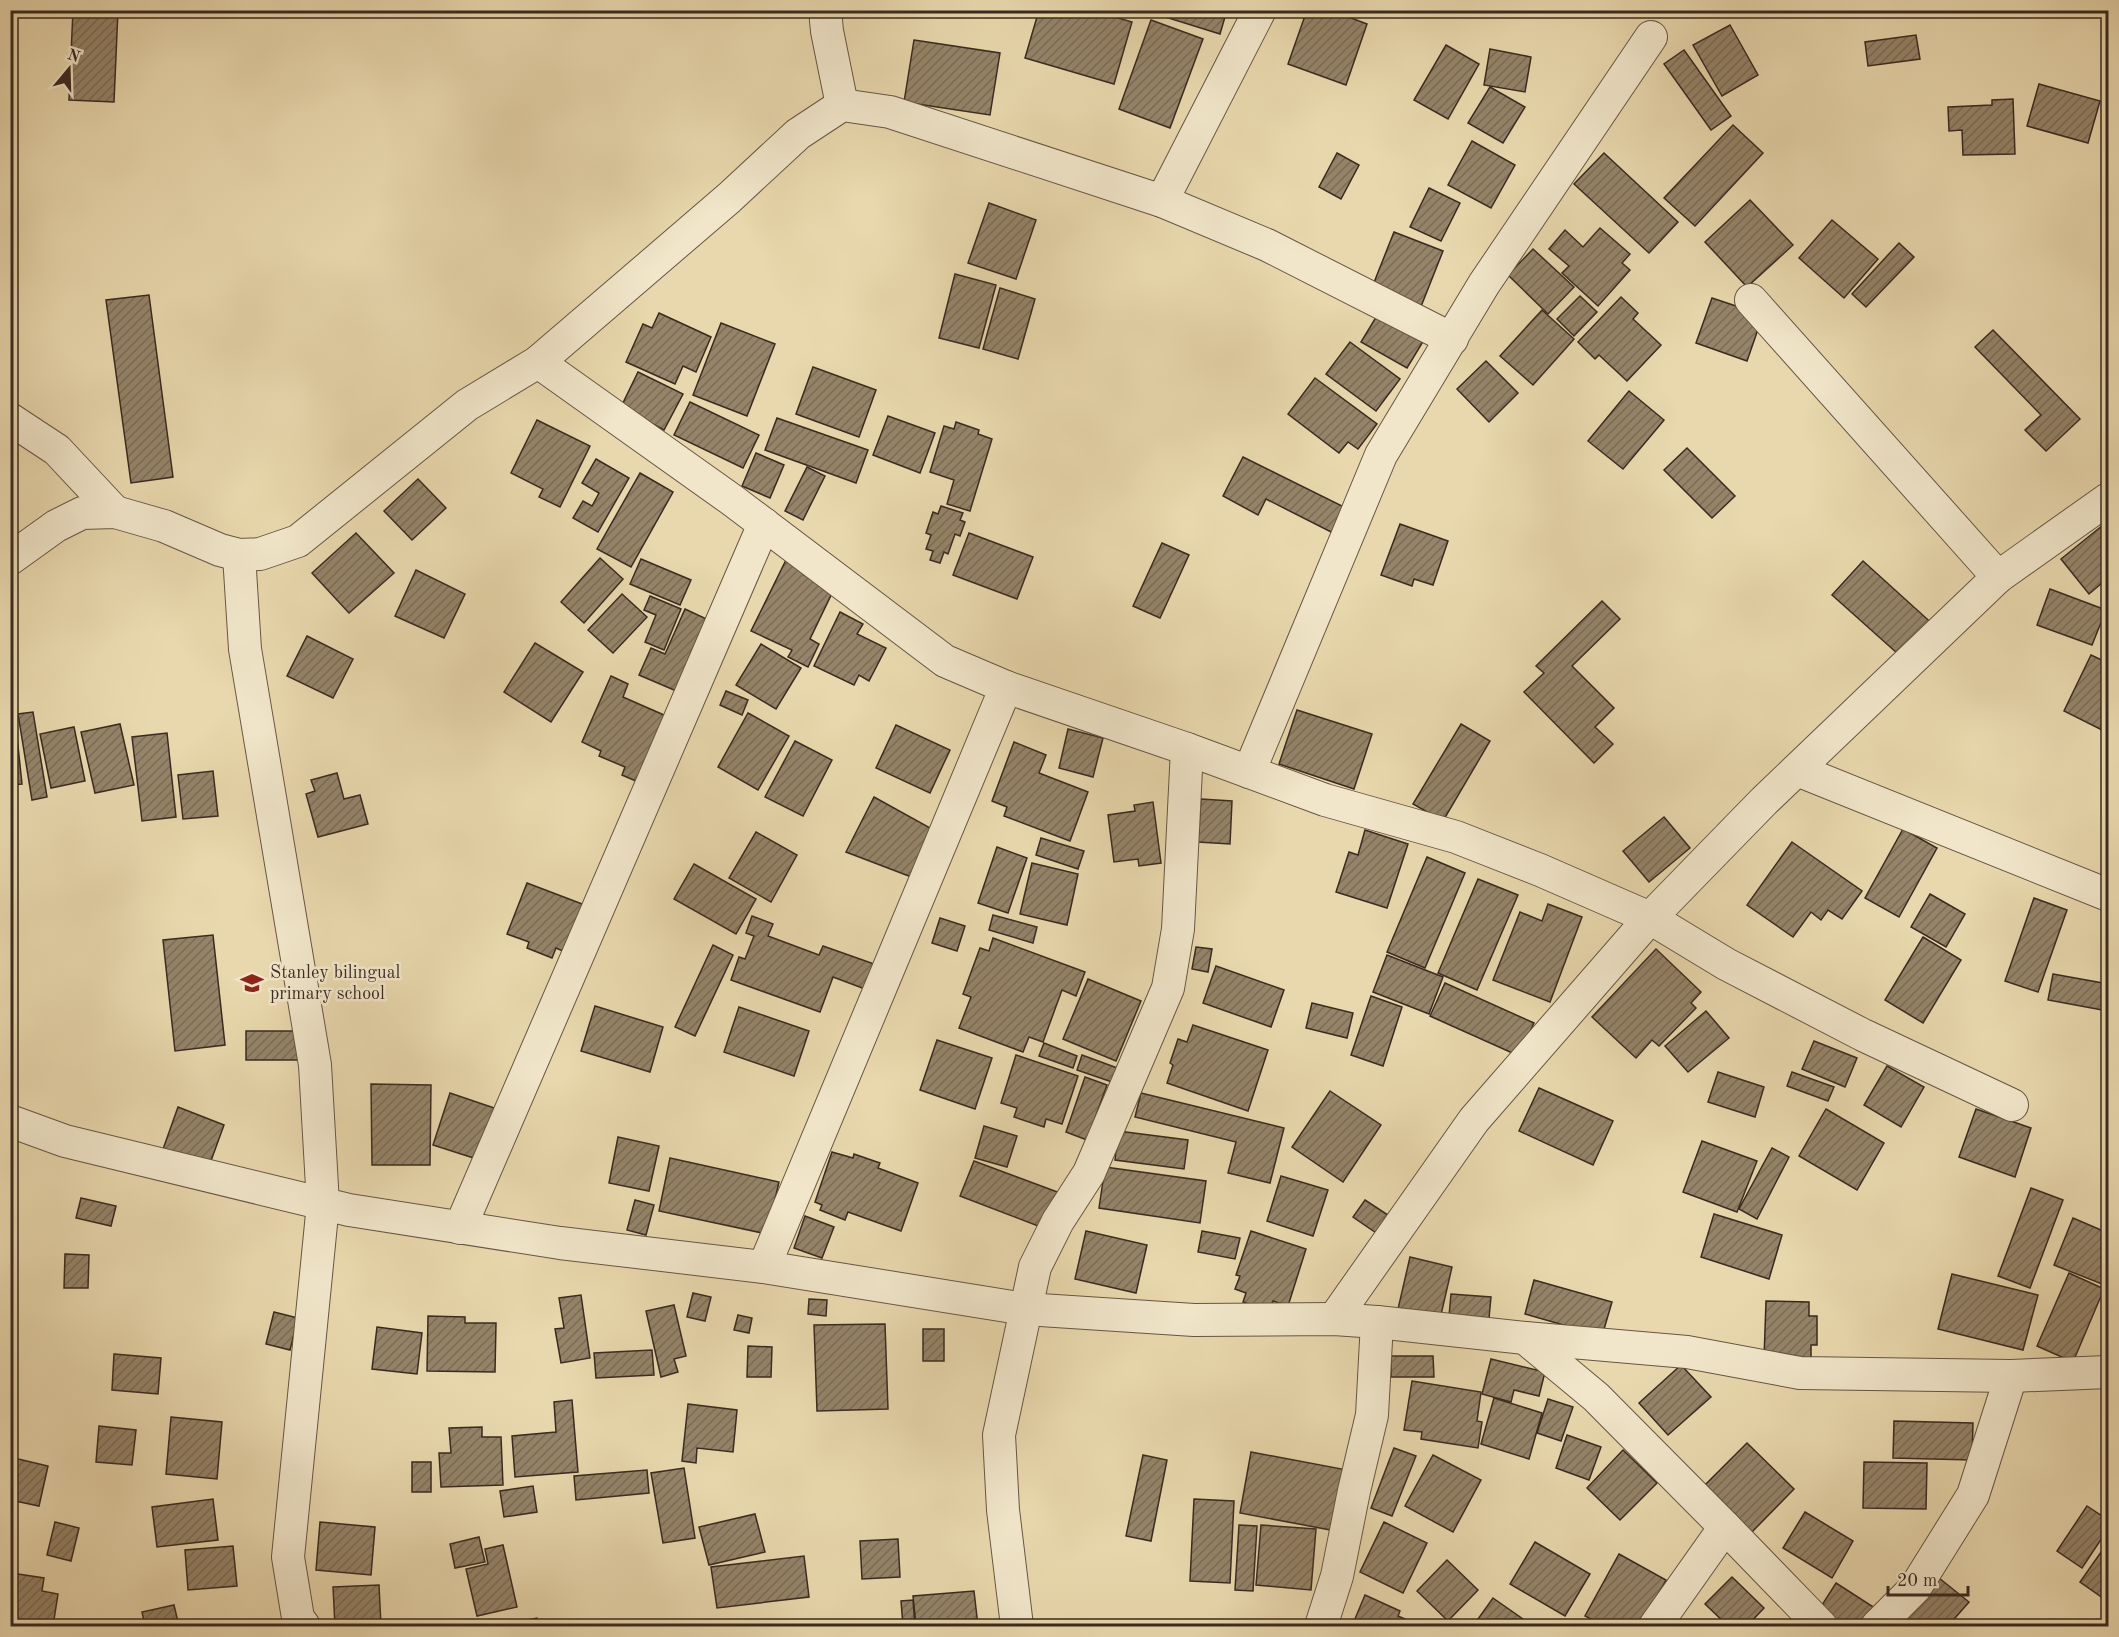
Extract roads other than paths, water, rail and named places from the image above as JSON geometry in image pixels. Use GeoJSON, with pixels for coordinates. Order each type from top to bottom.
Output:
{"type":"FeatureCollection","features":[{"type":"Feature","properties":{"kind":"street"},"geometry":{"type":"LineString","coordinates":[[825,10],[842,105]]}},
{"type":"Feature","properties":{"kind":"street"},"geometry":{"type":"LineString","coordinates":[[1162,201],[1260,10]]}},
{"type":"Feature","properties":{"kind":"street"},"geometry":{"type":"LineString","coordinates":[[1249,772],[1381,455],[1484,284],[1651,37]]}},
{"type":"Feature","properties":{"kind":"street"},"geometry":{"type":"LineString","coordinates":[[10,559],[56,526],[82,513],[115,512],[164,526],[220,550],[239,555],[260,554],[298,541],[467,405],[538,362],[729,198],[798,134],[842,105],[890,112],[1162,201],[1267,245],[1452,339]]}},
{"type":"Feature","properties":{"kind":"street"},"geometry":{"type":"LineString","coordinates":[[1751,300],[1998,577]]}},
{"type":"Feature","properties":{"kind":"street"},"geometry":{"type":"LineString","coordinates":[[538,362],[610,411],[764,524],[945,661],[1006,687],[1187,749],[1325,800],[1456,837],[1540,870],[1650,918],[1726,964],[1863,1035],[2012,1105]]}},
{"type":"Feature","properties":{"kind":"street"},"geometry":{"type":"LineString","coordinates":[[10,419],[57,450],[115,512]]}},
{"type":"Feature","properties":{"kind":"street"},"geometry":{"type":"LineString","coordinates":[[1334,1319],[1474,1120],[1650,918],[1764,801],[1998,577],[2109,499]]}},
{"type":"Feature","properties":{"kind":"street"},"geometry":{"type":"LineString","coordinates":[[460,1228],[764,524]]}},
{"type":"Feature","properties":{"kind":"street"},"geometry":{"type":"LineString","coordinates":[[239,555],[245,649],[315,1065],[322,1204],[288,1557],[298,1618],[304,1626]]}},
{"type":"Feature","properties":{"kind":"street"},"geometry":{"type":"LineString","coordinates":[[764,1267],[1006,687]]}},
{"type":"Feature","properties":{"kind":"street"},"geometry":{"type":"LineString","coordinates":[[1017,1626],[1003,1510],[999,1435],[1035,1267],[1058,1221],[1089,1173],[1168,988],[1178,929],[1187,749]]}},
{"type":"Feature","properties":{"kind":"street"},"geometry":{"type":"LineString","coordinates":[[1797,770],[2109,894]]}},
{"type":"Feature","properties":{"kind":"street"},"geometry":{"type":"LineString","coordinates":[[10,1121],[64,1141],[349,1210],[560,1243],[764,1267],[1025,1310],[1194,1320],[1334,1319],[1377,1322],[1687,1352],[1800,1373],[2011,1376],[2109,1372]]}},
{"type":"Feature","properties":{"kind":"street"},"geometry":{"type":"LineString","coordinates":[[1321,1626],[1337,1576],[1372,1415],[1377,1322]]}},
{"type":"Feature","properties":{"kind":"street"},"geometry":{"type":"LineString","coordinates":[[1525,1338],[1596,1397],[1821,1626]]}},
{"type":"Feature","properties":{"kind":"street"},"geometry":{"type":"LineString","coordinates":[[1877,1626],[1915,1588],[1973,1495],[2011,1376]]}},
{"type":"Feature","properties":{"kind":"street"},"geometry":{"type":"LineString","coordinates":[[1655,1626],[1725,1527]]}},
{"type":"Feature","properties":{"kind":"place","name":"Stanley bilingual primary school"},"geometry":{"type":"Point","coordinates":[252,983]}}]}
